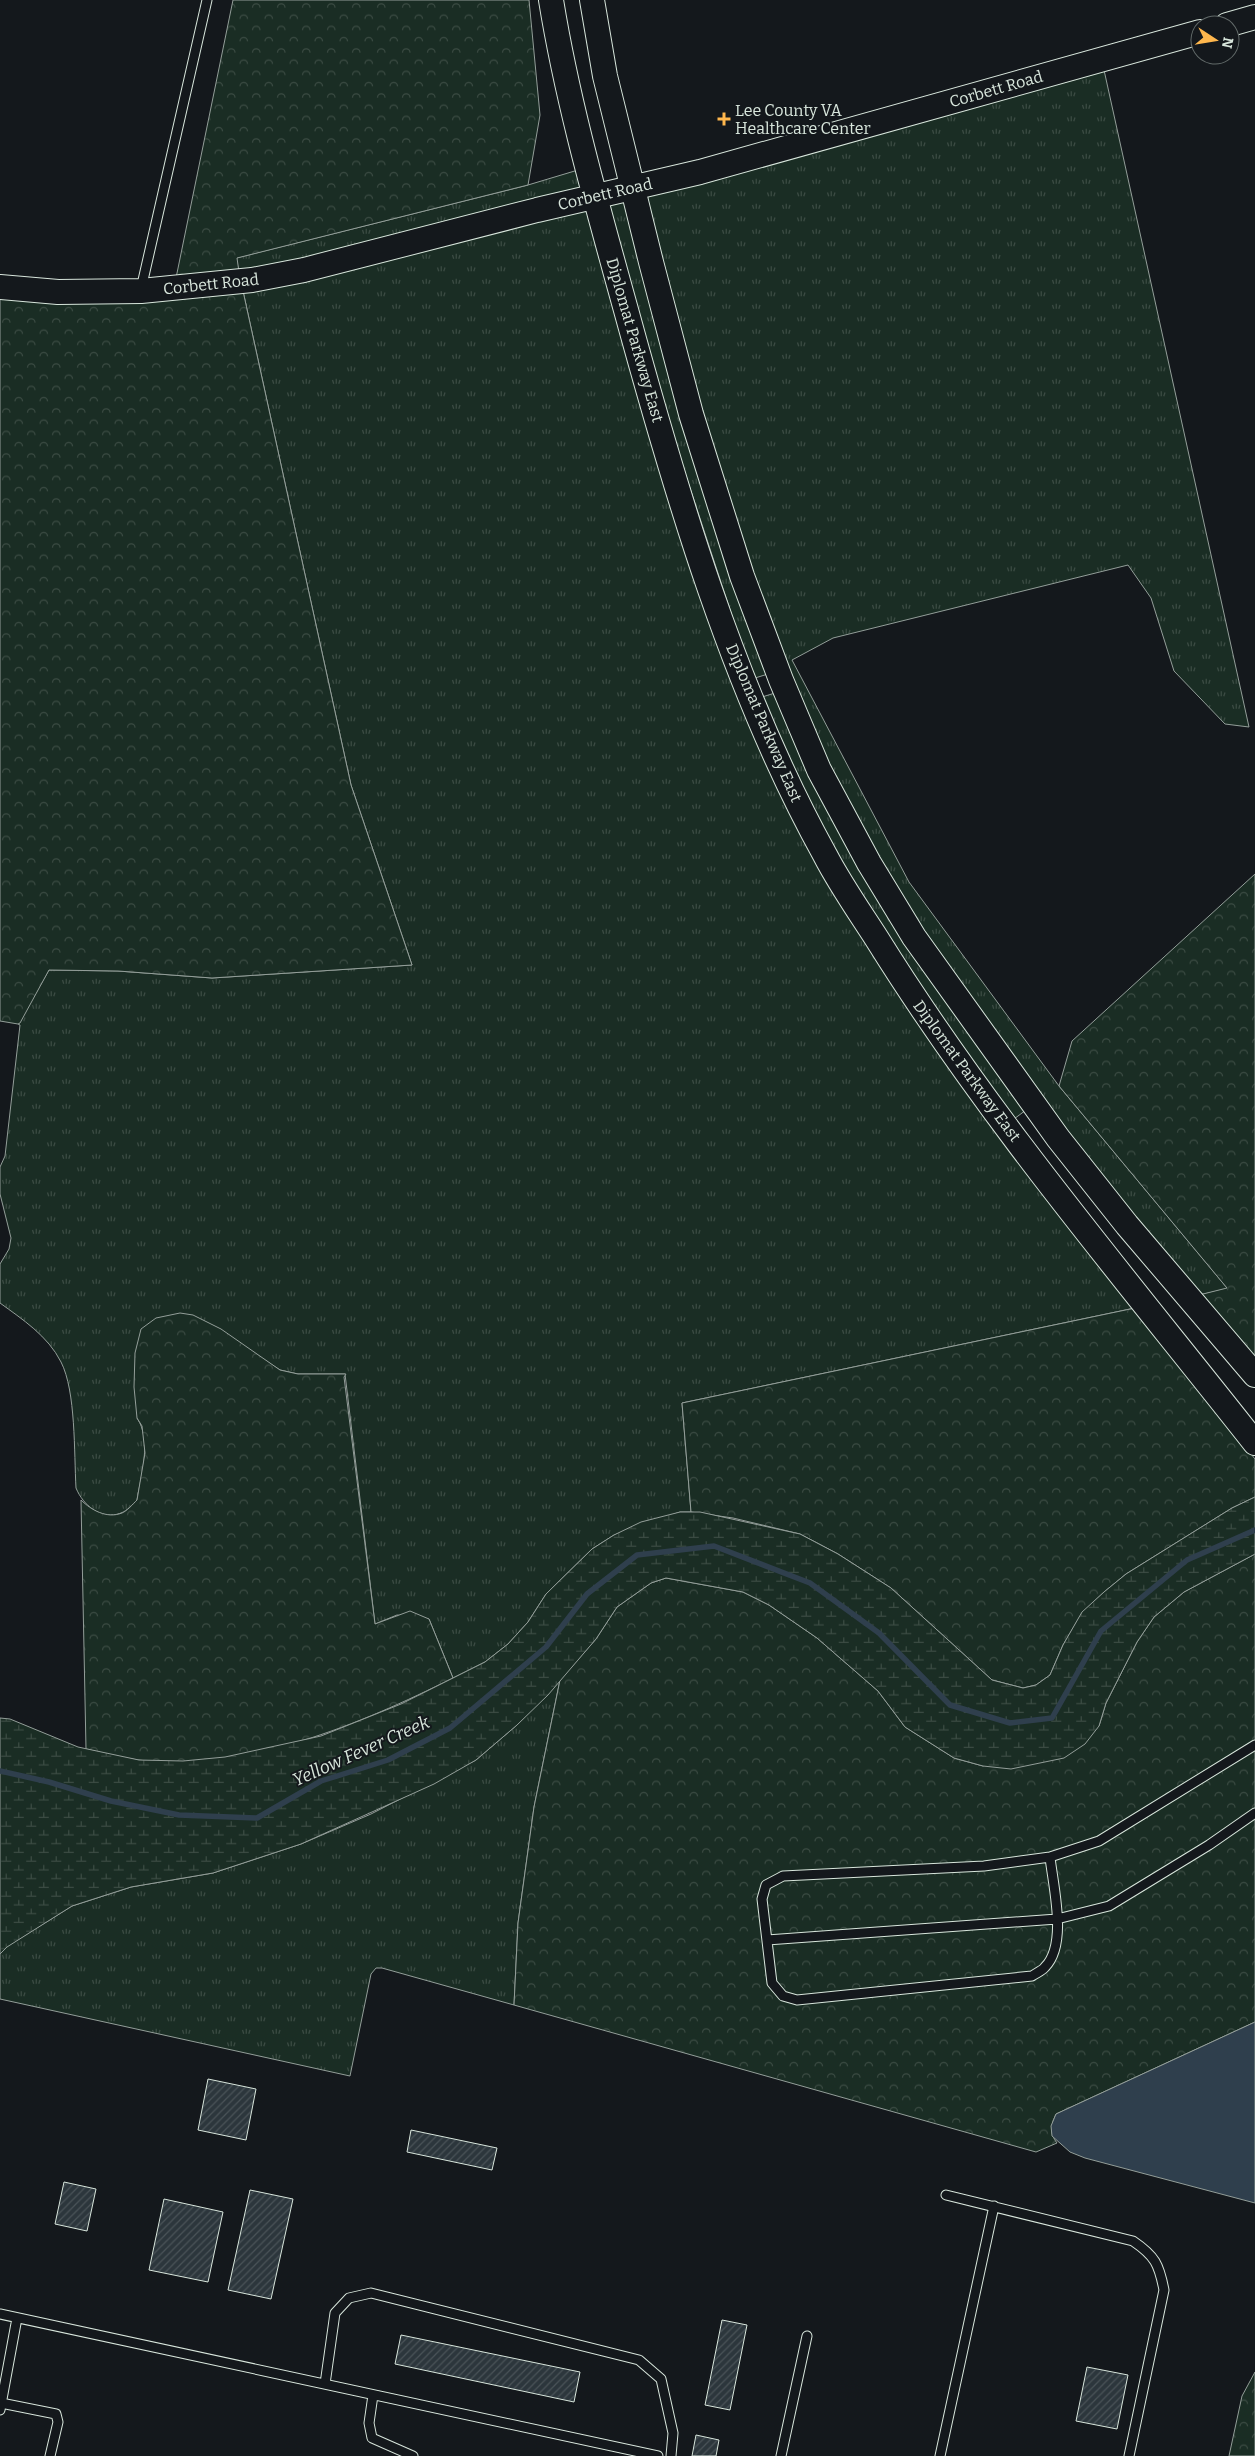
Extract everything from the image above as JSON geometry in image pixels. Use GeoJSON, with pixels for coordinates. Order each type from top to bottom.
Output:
{"type":"FeatureCollection","features":[{"type":"Feature","properties":{"kind":"main road","name":"Diplomat Parkway East"},"geometry":{"type":"LineString","coordinates":[[551,0],[595,196],[654,411],[730,646],[772,751],[826,858],[910,993],[1020,1144],[1255,1443]]}},
{"type":"Feature","properties":{"kind":"main road","name":"Diplomat Parkway East"},"geometry":{"type":"LineString","coordinates":[[592,0],[605,76],[692,414],[742,576],[781,680],[819,770],[869,863],[914,937],[1047,1122],[1127,1225],[1255,1375]]}},
{"type":"Feature","properties":{"kind":"main road"},"geometry":{"type":"LineString","coordinates":[[1240,21],[1255,17]]}},
{"type":"Feature","properties":{"kind":"main road","name":"Corbett Road"},"geometry":{"type":"LineString","coordinates":[[0,288],[67,293],[141,291],[252,280],[304,270],[709,169],[1190,35]]}},
{"type":"Feature","properties":{"kind":"main road"},"geometry":{"type":"LineString","coordinates":[[748,691],[781,680]]}},
{"type":"Feature","properties":{"kind":"main road"},"geometry":{"type":"LineString","coordinates":[[1020,1144],[1047,1122]]}},
{"type":"Feature","properties":{"kind":"lane"},"geometry":{"type":"LineString","coordinates":[[141,291],[207,0]]}},
{"type":"Feature","properties":{"kind":"lane"},"geometry":{"type":"LineString","coordinates":[[1050,1857],[1058,1929],[1054,1952],[1046,1967],[1032,1976],[797,2000],[783,1996],[772,1983],[762,1899],[766,1885],[782,1876],[984,1866],[1050,1857],[1099,1841],[1255,1745]]}},
{"type":"Feature","properties":{"kind":"lane"},"geometry":{"type":"LineString","coordinates":[[766,1940],[1057,1919],[1109,1906],[1209,1845],[1255,1813]]}},
{"type":"Feature","properties":{"kind":"lane"},"geometry":{"type":"LineString","coordinates":[[946,2195],[1133,2240],[1152,2254],[1160,2271],[1164,2290],[1129,2456]]}},
{"type":"Feature","properties":{"kind":"lane"},"geometry":{"type":"LineString","coordinates":[[940,2456],[994,2206]]}},
{"type":"Feature","properties":{"kind":"lane"},"geometry":{"type":"LineString","coordinates":[[326,2384],[335,2313],[349,2298],[371,2293],[639,2360],[661,2379],[673,2434],[671,2456]]}},
{"type":"Feature","properties":{"kind":"lane"},"geometry":{"type":"LineString","coordinates":[[0,2314],[658,2456]]}},
{"type":"Feature","properties":{"kind":"lane"},"geometry":{"type":"LineString","coordinates":[[17,2318],[1,2407],[56,2414],[58,2422],[50,2456]]}},
{"type":"Feature","properties":{"kind":"lane"},"geometry":{"type":"LineString","coordinates":[[780,2456],[807,2336]]}},
{"type":"Feature","properties":{"kind":"lane"},"geometry":{"type":"LineString","coordinates":[[373,2395],[369,2423],[372,2438],[413,2456]]}},
{"type":"Feature","properties":{"kind":"green space"},"geometry":{"type":"Polygon","coordinates":[[[233,0],[529,0],[540,115],[528,185],[237,258],[239,272],[176,278],[233,0]]]}},
{"type":"Feature","properties":{"kind":"green space"},"geometry":{"type":"Polygon","coordinates":[[[1104,70],[1249,727],[1225,724],[1174,671],[1151,598],[1128,565],[833,638],[792,660],[909,882],[1059,1086],[1228,1289],[1199,1295],[1135,1219],[1067,1132],[923,932],[878,859],[829,766],[810,724],[753,574],[702,411],[646,195],[1104,70]]]}},
{"type":"Feature","properties":{"kind":"green space"},"geometry":{"type":"Polygon","coordinates":[[[578,170],[582,189],[301,261],[239,272],[236,258],[528,185],[578,170]]]}},
{"type":"Feature","properties":{"kind":"green space"},"geometry":{"type":"Polygon","coordinates":[[[626,200],[768,674],[755,678],[741,643],[664,409],[608,204],[626,200]]]}},
{"type":"Feature","properties":{"kind":"green space"},"geometry":{"type":"Polygon","coordinates":[[[587,208],[762,755],[1135,1308],[682,1403],[691,1512],[680,1512],[614,1535],[592,1549],[546,1594],[528,1622],[508,1644],[485,1662],[453,1678],[429,1619],[397,1615],[375,1624],[345,1374],[298,1374],[280,1370],[257,1355],[137,1418],[144,1437],[143,1469],[137,1500],[128,1509],[114,1515],[107,1515],[94,1510],[83,1500],[76,1488],[72,1405],[66,1374],[61,1362],[42,1336],[0,1303],[0,1264],[9,1249],[11,1238],[0,1194],[0,1167],[5,1156],[20,1025],[18,1024],[49,970],[118,971],[212,978],[412,965],[351,785],[243,291],[587,208]]]}},
{"type":"Feature","properties":{"kind":"green space"},"geometry":{"type":"Polygon","coordinates":[[[243,291],[351,785],[412,965],[212,978],[118,971],[49,970],[20,1023],[0,1021],[0,297],[102,303],[243,291]]]}},
{"type":"Feature","properties":{"kind":"green space"},"geometry":{"type":"Polygon","coordinates":[[[775,693],[1026,1110],[1014,1119],[920,988],[835,853],[806,797],[762,697],[775,693]]]}},
{"type":"Feature","properties":{"kind":"green space"},"geometry":{"type":"Polygon","coordinates":[[[1255,874],[1255,1358],[1199,1295],[1227,1288],[1059,1086],[1072,1041],[1255,874]]]}},
{"type":"Feature","properties":{"kind":"green space"},"geometry":{"type":"Polygon","coordinates":[[[1135,1308],[1255,1459],[1255,1497],[1232,1508],[1126,1574],[1104,1592],[1082,1613],[1063,1645],[1050,1675],[1036,1685],[1023,1688],[992,1680],[891,1588],[838,1554],[800,1534],[733,1518],[691,1512],[682,1403],[1135,1308]]]}},
{"type":"Feature","properties":{"kind":"green space"},"geometry":{"type":"Polygon","coordinates":[[[180,1313],[193,1315],[221,1329],[280,1370],[298,1374],[346,1374],[344,1377],[375,1624],[410,1611],[429,1619],[453,1678],[341,1728],[260,1752],[219,1759],[178,1762],[138,1760],[86,1749],[81,1500],[94,1510],[116,1515],[124,1512],[137,1500],[145,1453],[142,1426],[137,1418],[134,1387],[135,1353],[141,1329],[156,1318],[180,1313]]]}},
{"type":"Feature","properties":{"kind":"green space"},"geometry":{"type":"Polygon","coordinates":[[[1255,1497],[1255,1554],[1184,1592],[1154,1617],[1137,1642],[1106,1703],[1099,1726],[1085,1744],[1064,1758],[1011,1769],[983,1766],[954,1758],[905,1727],[878,1691],[817,1638],[769,1605],[743,1592],[666,1578],[651,1583],[617,1607],[596,1639],[548,1695],[517,1725],[476,1760],[434,1784],[301,1844],[213,1873],[131,1887],[72,1906],[7,1947],[0,1954],[0,1718],[10,1719],[78,1747],[139,1760],[183,1761],[225,1757],[321,1736],[401,1704],[485,1662],[508,1644],[528,1622],[546,1594],[592,1549],[614,1535],[641,1522],[680,1512],[700,1512],[800,1534],[838,1554],[891,1588],[992,1680],[1023,1688],[1036,1685],[1050,1675],[1063,1645],[1082,1612],[1104,1592],[1126,1574],[1232,1508],[1255,1497]]]}},
{"type":"Feature","properties":{"kind":"green space"},"geometry":{"type":"Polygon","coordinates":[[[1255,1554],[1255,2022],[1056,2114],[1052,2129],[1057,2143],[1036,2152],[514,2005],[518,1923],[534,1807],[560,1680],[596,1639],[617,1607],[651,1583],[666,1578],[743,1592],[769,1605],[817,1638],[878,1691],[905,1727],[954,1758],[983,1766],[1099,1726],[1106,1703],[1137,1642],[1154,1617],[1184,1592],[1255,1554]]]}},
{"type":"Feature","properties":{"kind":"green space"},"geometry":{"type":"Polygon","coordinates":[[[560,1680],[534,1807],[518,1923],[514,2005],[382,1968],[376,1968],[371,1974],[350,2076],[0,1999],[0,1954],[6,1947],[72,1906],[131,1887],[213,1873],[301,1844],[371,1814],[476,1760],[517,1725],[560,1680]]]}},
{"type":"Feature","properties":{"kind":"green space"},"geometry":{"type":"Polygon","coordinates":[[[1255,2372],[1255,2456],[1229,2456],[1242,2396],[1255,2372]]]}},
{"type":"Feature","properties":{"kind":"water"},"geometry":{"type":"Polygon","coordinates":[[[1255,2022],[1255,2203],[1085,2158],[1070,2152],[1052,2136],[1051,2126],[1056,2114],[1255,2022]]]}},
{"type":"Feature","properties":{"kind":"building"},"geometry":{"type":"Polygon","coordinates":[[[208,2079],[256,2089],[246,2140],[198,2130],[208,2079]]]}},
{"type":"Feature","properties":{"kind":"building"},"geometry":{"type":"Polygon","coordinates":[[[411,2130],[497,2148],[492,2170],[407,2152],[411,2130]]]}},
{"type":"Feature","properties":{"kind":"building"},"geometry":{"type":"Polygon","coordinates":[[[64,2182],[96,2189],[87,2231],[55,2224],[64,2182]]]}},
{"type":"Feature","properties":{"kind":"building"},"geometry":{"type":"Polygon","coordinates":[[[250,2190],[293,2199],[271,2299],[228,2290],[250,2190]]]}},
{"type":"Feature","properties":{"kind":"building"},"geometry":{"type":"Polygon","coordinates":[[[164,2199],[223,2212],[208,2282],[149,2270],[164,2199]]]}},
{"type":"Feature","properties":{"kind":"building"},"geometry":{"type":"Polygon","coordinates":[[[722,2320],[747,2325],[730,2410],[705,2405],[722,2320]]]}},
{"type":"Feature","properties":{"kind":"building"},"geometry":{"type":"Polygon","coordinates":[[[401,2335],[580,2372],[574,2402],[395,2364],[401,2335]]]}},
{"type":"Feature","properties":{"kind":"building"},"geometry":{"type":"Polygon","coordinates":[[[1087,2367],[1128,2375],[1117,2429],[1076,2421],[1087,2367]]]}},
{"type":"Feature","properties":{"kind":"building"},"geometry":{"type":"Polygon","coordinates":[[[696,2435],[719,2440],[716,2456],[692,2456],[696,2435]]]}},
{"type":"Feature","properties":{"kind":"waterway","name":"Yellow Fever Creek"},"geometry":{"type":"LineString","coordinates":[[0,1771],[49,1782],[111,1801],[179,1815],[257,1818],[321,1781],[388,1760],[450,1728],[546,1647],[587,1594],[637,1555],[714,1546],[810,1583],[879,1633],[950,1705],[1010,1723],[1052,1718],[1101,1631],[1187,1560],[1255,1530]]}},
{"type":"Feature","properties":{"kind":"place","name":"Lee County VA Healthcare Center"},"geometry":{"type":"Point","coordinates":[724,119]}}]}
